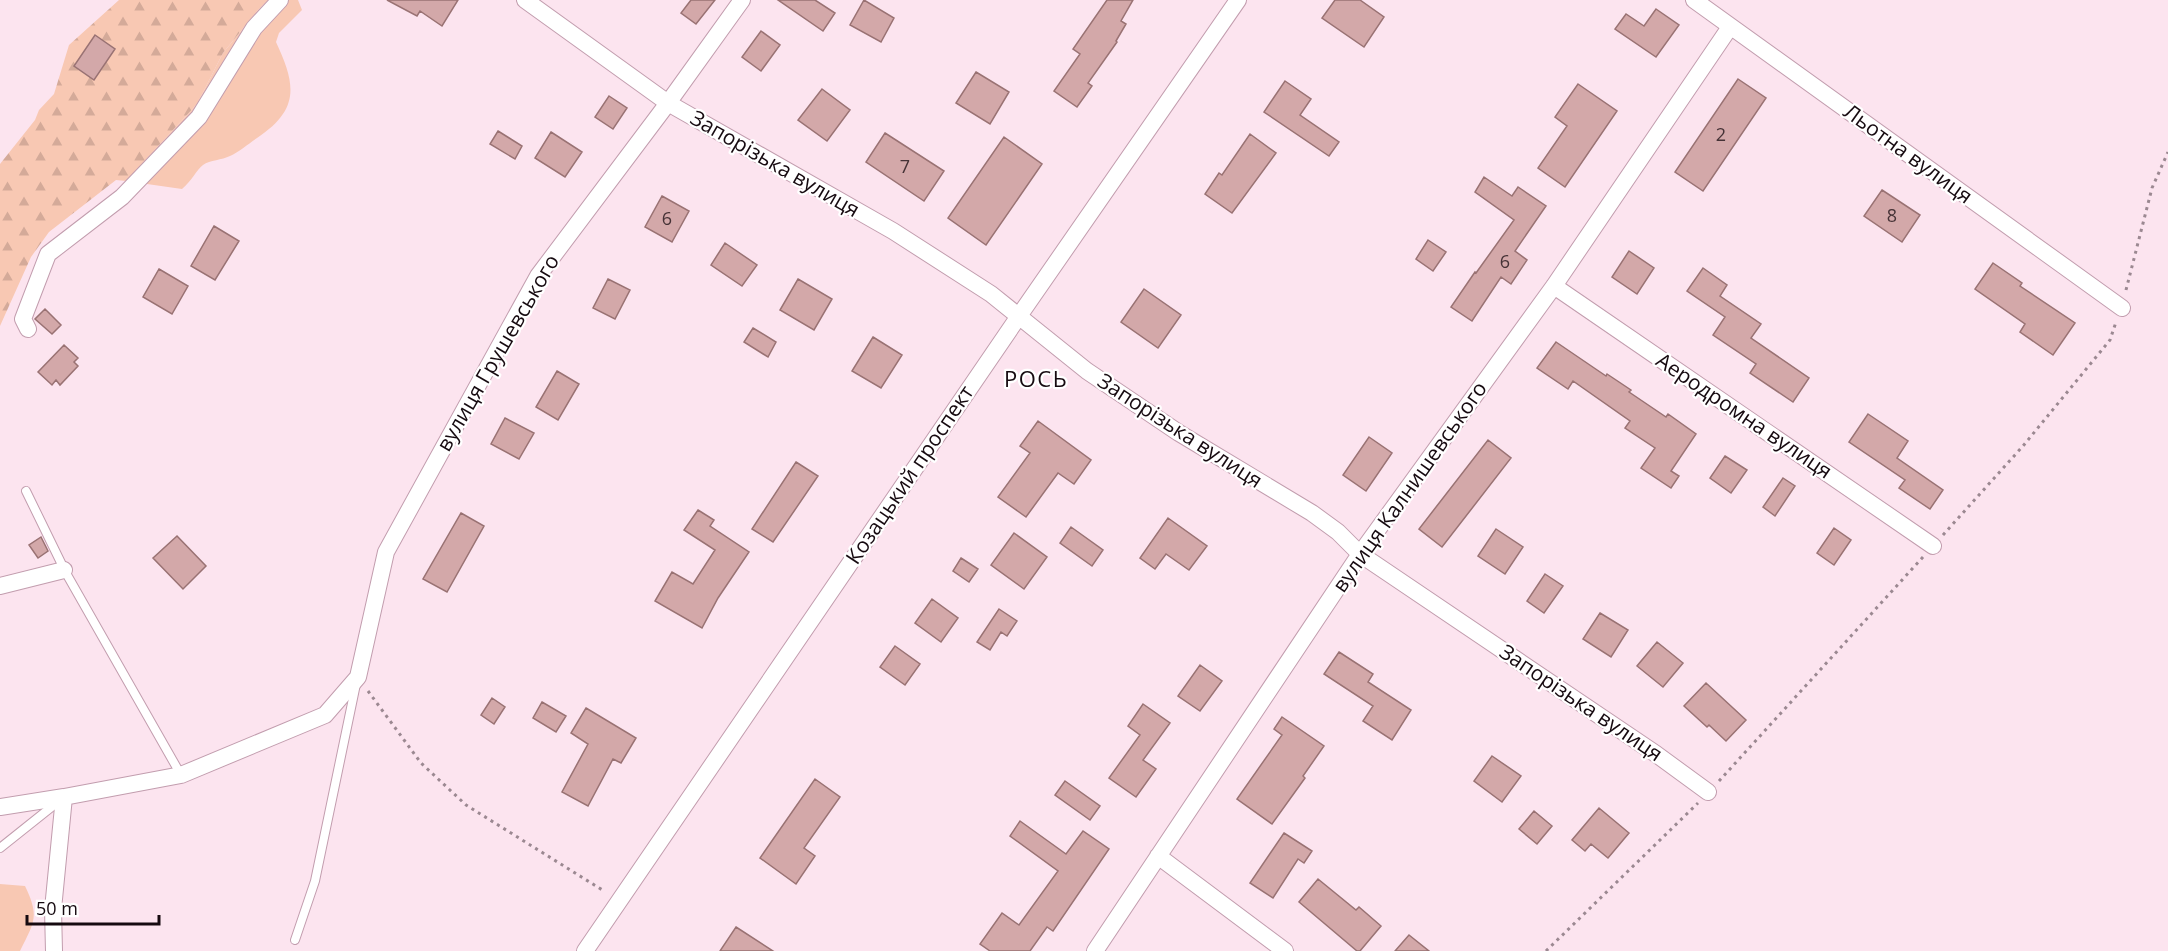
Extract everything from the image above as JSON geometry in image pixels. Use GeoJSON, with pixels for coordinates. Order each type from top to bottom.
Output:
{"type":"FeatureCollection","features":[{"type":"Feature","properties":{"kind":"street"},"geometry":{"type":"LineString","coordinates":[[28,328],[23,319],[48,254],[122,197],[199,117],[254,28],[280,0]]}},
{"type":"Feature","properties":{"kind":"street","name":"Запорізька вулиця"},"geometry":{"type":"LineString","coordinates":[[525,0],[668,103],[893,231],[991,294],[1087,371],[1179,433],[1312,513],[1338,532],[1360,554],[1656,754],[1708,792]]}},
{"type":"Feature","properties":{"kind":"street","name":"вулиця Грушевського"},"geometry":{"type":"LineString","coordinates":[[358,677],[386,552],[537,276],[668,103],[742,0]]}},
{"type":"Feature","properties":{"kind":"street","name":"Козацький проспект"},"geometry":{"type":"LineString","coordinates":[[585,951],[1238,0]]}},
{"type":"Feature","properties":{"kind":"street","name":"Льотна вулиця"},"geometry":{"type":"LineString","coordinates":[[1694,0],[2122,308]]}},
{"type":"Feature","properties":{"kind":"street","name":"вулиця Калнишевського"},"geometry":{"type":"LineString","coordinates":[[1095,951],[1360,554],[1554,286],[1730,27]]}},
{"type":"Feature","properties":{"kind":"street","name":"Аеродромна вулиця"},"geometry":{"type":"LineString","coordinates":[[1554,286],[1933,546]]}},
{"type":"Feature","properties":{"kind":"street"},"geometry":{"type":"LineString","coordinates":[[0,586],[64,570]]}},
{"type":"Feature","properties":{"kind":"street"},"geometry":{"type":"LineString","coordinates":[[0,807],[181,775],[325,715],[358,677]]}},
{"type":"Feature","properties":{"kind":"street"},"geometry":{"type":"LineString","coordinates":[[54,951],[53,909],[64,797]]}},
{"type":"Feature","properties":{"kind":"street"},"geometry":{"type":"LineString","coordinates":[[1158,856],[1285,951]]}},
{"type":"Feature","properties":{"kind":"lane"},"geometry":{"type":"LineString","coordinates":[[26,491],[64,570],[181,775]]}},
{"type":"Feature","properties":{"kind":"lane"},"geometry":{"type":"LineString","coordinates":[[295,940],[315,881],[358,677]]}},
{"type":"Feature","properties":{"kind":"lane"},"geometry":{"type":"LineString","coordinates":[[0,848],[64,797]]}},
{"type":"Feature","properties":{"kind":"path"},"geometry":{"type":"LineString","coordinates":[[1546,951],[1708,792],[2024,446],[2110,340],[2122,308],[2152,188],[2168,152]]}},
{"type":"Feature","properties":{"kind":"path"},"geometry":{"type":"LineString","coordinates":[[358,677],[421,763],[466,805],[619,901]]}},
{"type":"Feature","properties":{"kind":"green space"},"geometry":{"type":"Polygon","coordinates":[[[119,0],[268,0],[223,53],[197,104],[126,181],[116,180],[49,232],[31,257],[0,326],[0,164],[35,120],[39,110],[54,94],[69,45],[119,0]]]}},
{"type":"Feature","properties":{"kind":"green space"},"geometry":{"type":"Polygon","coordinates":[[[268,0],[298,0],[302,10],[279,33],[276,42],[288,71],[290,84],[287,106],[281,117],[237,152],[203,165],[182,189],[126,181],[197,104],[223,53],[268,0]]]}},
{"type":"Feature","properties":{"kind":"green space"},"geometry":{"type":"Polygon","coordinates":[[[0,884],[25,886],[33,905],[32,926],[20,951],[0,951],[0,884]]]}},
{"type":"Feature","properties":{"kind":"building"},"geometry":{"type":"Polygon","coordinates":[[[387,0],[458,0],[442,26],[420,11],[417,16],[387,0]]]}},
{"type":"Feature","properties":{"kind":"building"},"geometry":{"type":"Polygon","coordinates":[[[691,0],[715,0],[696,24],[681,13],[691,0]]]}},
{"type":"Feature","properties":{"kind":"building"},"geometry":{"type":"Polygon","coordinates":[[[778,0],[815,0],[835,13],[823,31],[778,0]]]}},
{"type":"Feature","properties":{"kind":"building"},"geometry":{"type":"Polygon","coordinates":[[[864,0],[894,18],[881,42],[850,25],[864,0]]]}},
{"type":"Feature","properties":{"kind":"building"},"geometry":{"type":"Polygon","coordinates":[[[1107,0],[1133,0],[1121,21],[1126,24],[1117,42],[1088,83],[1092,86],[1077,107],[1054,91],[1080,54],[1073,49],[1107,0]]]}},
{"type":"Feature","properties":{"kind":"building"},"geometry":{"type":"Polygon","coordinates":[[[1335,0],[1360,0],[1384,17],[1364,47],[1322,18],[1335,0]]]}},
{"type":"Feature","properties":{"kind":"building"},"geometry":{"type":"Polygon","coordinates":[[[1656,9],[1679,25],[1656,57],[1615,29],[1626,14],[1644,26],[1656,9]]]}},
{"type":"Feature","properties":{"kind":"building"},"geometry":{"type":"Polygon","coordinates":[[[761,31],[780,45],[761,71],[742,57],[761,31]]]}},
{"type":"Feature","properties":{"kind":"building"},"geometry":{"type":"Polygon","coordinates":[[[95,35],[115,49],[94,80],[74,66],[95,35]]]}},
{"type":"Feature","properties":{"kind":"building"},"geometry":{"type":"Polygon","coordinates":[[[976,72],[1009,92],[990,124],[956,103],[976,72]]]}},
{"type":"Feature","properties":{"kind":"building"},"geometry":{"type":"Polygon","coordinates":[[[1738,79],[1766,98],[1703,191],[1675,172],[1738,79]]]}},
{"type":"Feature","properties":{"kind":"building"},"geometry":{"type":"Polygon","coordinates":[[[1285,81],[1311,99],[1300,115],[1339,142],[1329,156],[1264,112],[1285,81]]]}},
{"type":"Feature","properties":{"kind":"building"},"geometry":{"type":"Polygon","coordinates":[[[1578,84],[1617,111],[1565,187],[1538,168],[1567,126],[1555,117],[1578,84]]]}},
{"type":"Feature","properties":{"kind":"building"},"geometry":{"type":"Polygon","coordinates":[[[822,89],[850,110],[827,141],[798,120],[822,89]]]}},
{"type":"Feature","properties":{"kind":"building"},"geometry":{"type":"Polygon","coordinates":[[[609,96],[627,108],[613,129],[595,117],[609,96]]]}},
{"type":"Feature","properties":{"kind":"building"},"geometry":{"type":"Polygon","coordinates":[[[498,131],[522,146],[515,159],[490,144],[498,131]]]}},
{"type":"Feature","properties":{"kind":"building"},"geometry":{"type":"Polygon","coordinates":[[[551,132],[582,152],[565,177],[535,158],[551,132]]]}},
{"type":"Feature","properties":{"kind":"building"},"geometry":{"type":"Polygon","coordinates":[[[885,133],[944,171],[924,201],[866,162],[885,133]]]}},
{"type":"Feature","properties":{"kind":"building"},"geometry":{"type":"Polygon","coordinates":[[[1250,134],[1276,153],[1232,213],[1205,194],[1219,173],[1222,175],[1250,134]]]}},
{"type":"Feature","properties":{"kind":"building"},"geometry":{"type":"Polygon","coordinates":[[[1004,137],[1042,164],[986,245],[948,218],[1004,137]]]}},
{"type":"Feature","properties":{"kind":"building"},"geometry":{"type":"Polygon","coordinates":[[[1484,177],[1512,196],[1518,187],[1546,206],[1515,251],[1527,260],[1511,284],[1501,277],[1472,321],[1451,307],[1514,220],[1475,192],[1484,177]]]}},
{"type":"Feature","properties":{"kind":"building"},"geometry":{"type":"Polygon","coordinates":[[[1882,190],[1920,215],[1902,242],[1864,216],[1882,190]]]}},
{"type":"Feature","properties":{"kind":"building"},"geometry":{"type":"Polygon","coordinates":[[[662,196],[689,211],[672,242],[645,227],[662,196]]]}},
{"type":"Feature","properties":{"kind":"building"},"geometry":{"type":"Polygon","coordinates":[[[214,226],[239,241],[215,280],[191,266],[214,226]]]}},
{"type":"Feature","properties":{"kind":"building"},"geometry":{"type":"Polygon","coordinates":[[[1428,240],[1446,252],[1433,271],[1416,259],[1428,240]]]}},
{"type":"Feature","properties":{"kind":"building"},"geometry":{"type":"Polygon","coordinates":[[[725,243],[757,265],[742,286],[711,265],[725,243]]]}},
{"type":"Feature","properties":{"kind":"building"},"geometry":{"type":"Polygon","coordinates":[[[1629,251],[1654,268],[1637,294],[1612,277],[1629,251]]]}},
{"type":"Feature","properties":{"kind":"building"},"geometry":{"type":"Polygon","coordinates":[[[1993,263],[2022,283],[2020,286],[2075,323],[2053,355],[2020,332],[2025,324],[1975,289],[1993,263]]]}},
{"type":"Feature","properties":{"kind":"building"},"geometry":{"type":"Polygon","coordinates":[[[1703,268],[1727,285],[1720,296],[1761,324],[1751,338],[1809,378],[1793,402],[1750,373],[1756,364],[1713,335],[1725,317],[1687,291],[1703,268]]]}},
{"type":"Feature","properties":{"kind":"building"},"geometry":{"type":"Polygon","coordinates":[[[159,269],[188,286],[172,314],[143,297],[159,269]]]}},
{"type":"Feature","properties":{"kind":"building"},"geometry":{"type":"Polygon","coordinates":[[[608,279],[630,290],[615,319],[593,308],[608,279]]]}},
{"type":"Feature","properties":{"kind":"building"},"geometry":{"type":"Polygon","coordinates":[[[798,279],[832,299],[814,330],[780,310],[798,279]]]}},
{"type":"Feature","properties":{"kind":"building"},"geometry":{"type":"Polygon","coordinates":[[[1144,289],[1181,315],[1158,348],[1121,322],[1144,289]]]}},
{"type":"Feature","properties":{"kind":"building"},"geometry":{"type":"Polygon","coordinates":[[[45,309],[61,325],[52,334],[35,319],[45,309]]]}},
{"type":"Feature","properties":{"kind":"building"},"geometry":{"type":"Polygon","coordinates":[[[753,328],[776,342],[768,357],[744,342],[753,328]]]}},
{"type":"Feature","properties":{"kind":"building"},"geometry":{"type":"Polygon","coordinates":[[[873,337],[902,355],[881,388],[852,371],[873,337]]]}},
{"type":"Feature","properties":{"kind":"building"},"geometry":{"type":"Polygon","coordinates":[[[1556,342],[1631,390],[1629,392],[1666,417],[1668,414],[1696,434],[1671,471],[1679,476],[1671,488],[1641,468],[1655,448],[1625,428],[1630,421],[1573,381],[1568,389],[1537,368],[1556,342]]]}},
{"type":"Feature","properties":{"kind":"building"},"geometry":{"type":"Polygon","coordinates":[[[64,345],[78,358],[74,362],[78,366],[60,385],[56,380],[52,385],[38,372],[64,345]]]}},
{"type":"Feature","properties":{"kind":"building"},"geometry":{"type":"Polygon","coordinates":[[[557,371],[579,384],[558,420],[536,407],[557,371]]]}},
{"type":"Feature","properties":{"kind":"building"},"geometry":{"type":"Polygon","coordinates":[[[1868,414],[1908,441],[1897,458],[1943,490],[1930,509],[1899,488],[1905,480],[1849,442],[1868,414]]]}},
{"type":"Feature","properties":{"kind":"building"},"geometry":{"type":"Polygon","coordinates":[[[505,418],[534,433],[519,459],[491,444],[505,418]]]}},
{"type":"Feature","properties":{"kind":"building"},"geometry":{"type":"Polygon","coordinates":[[[1038,421],[1091,460],[1074,484],[1058,473],[1026,517],[998,497],[1030,453],[1020,446],[1038,421]]]}},
{"type":"Feature","properties":{"kind":"building"},"geometry":{"type":"Polygon","coordinates":[[[1369,437],[1392,453],[1366,491],[1343,475],[1369,437]]]}},
{"type":"Feature","properties":{"kind":"building"},"geometry":{"type":"Polygon","coordinates":[[[1488,440],[1511,458],[1442,547],[1419,529],[1488,440]]]}},
{"type":"Feature","properties":{"kind":"building"},"geometry":{"type":"Polygon","coordinates":[[[1725,456],[1747,470],[1731,493],[1710,478],[1725,456]]]}},
{"type":"Feature","properties":{"kind":"building"},"geometry":{"type":"Polygon","coordinates":[[[796,462],[818,476],[773,542],[752,529],[796,462]]]}},
{"type":"Feature","properties":{"kind":"building"},"geometry":{"type":"Polygon","coordinates":[[[1783,478],[1795,486],[1775,516],[1763,507],[1783,478]]]}},
{"type":"Feature","properties":{"kind":"building"},"geometry":{"type":"Polygon","coordinates":[[[698,510],[714,520],[710,526],[749,552],[718,598],[702,628],[655,601],[672,572],[693,584],[715,550],[684,530],[698,510]]]}},
{"type":"Feature","properties":{"kind":"building"},"geometry":{"type":"Polygon","coordinates":[[[461,513],[484,526],[447,592],[423,579],[461,513]]]}},
{"type":"Feature","properties":{"kind":"building"},"geometry":{"type":"Polygon","coordinates":[[[1168,518],[1207,546],[1189,570],[1166,554],[1155,569],[1140,558],[1168,518]]]}},
{"type":"Feature","properties":{"kind":"building"},"geometry":{"type":"Polygon","coordinates":[[[1071,527],[1103,550],[1092,566],[1060,543],[1071,527]]]}},
{"type":"Feature","properties":{"kind":"building"},"geometry":{"type":"Polygon","coordinates":[[[1834,528],[1851,540],[1834,565],[1817,553],[1834,528]]]}},
{"type":"Feature","properties":{"kind":"building"},"geometry":{"type":"Polygon","coordinates":[[[1496,529],[1523,547],[1505,574],[1478,556],[1496,529]]]}},
{"type":"Feature","properties":{"kind":"building"},"geometry":{"type":"Polygon","coordinates":[[[1014,533],[1047,557],[1024,589],[991,565],[1014,533]]]}},
{"type":"Feature","properties":{"kind":"building"},"geometry":{"type":"Polygon","coordinates":[[[177,536],[206,566],[183,589],[153,558],[177,536]]]}},
{"type":"Feature","properties":{"kind":"building"},"geometry":{"type":"Polygon","coordinates":[[[41,537],[48,551],[38,558],[29,545],[41,537]]]}},
{"type":"Feature","properties":{"kind":"building"},"geometry":{"type":"Polygon","coordinates":[[[961,558],[978,569],[969,582],[953,571],[961,558]]]}},
{"type":"Feature","properties":{"kind":"building"},"geometry":{"type":"Polygon","coordinates":[[[1545,574],[1563,586],[1544,613],[1527,601],[1545,574]]]}},
{"type":"Feature","properties":{"kind":"building"},"geometry":{"type":"Polygon","coordinates":[[[932,599],[958,618],[941,642],[915,623],[932,599]]]}},
{"type":"Feature","properties":{"kind":"building"},"geometry":{"type":"Polygon","coordinates":[[[999,609],[1017,621],[1007,636],[1001,632],[990,650],[977,642],[999,609]]]}},
{"type":"Feature","properties":{"kind":"building"},"geometry":{"type":"Polygon","coordinates":[[[1600,613],[1628,630],[1611,657],[1583,639],[1600,613]]]}},
{"type":"Feature","properties":{"kind":"building"},"geometry":{"type":"Polygon","coordinates":[[[1657,642],[1683,663],[1663,687],[1637,666],[1657,642]]]}},
{"type":"Feature","properties":{"kind":"building"},"geometry":{"type":"Polygon","coordinates":[[[895,646],[920,664],[905,685],[880,667],[895,646]]]}},
{"type":"Feature","properties":{"kind":"building"},"geometry":{"type":"Polygon","coordinates":[[[1339,652],[1373,674],[1368,682],[1411,710],[1392,740],[1363,721],[1373,706],[1324,674],[1339,652]]]}},
{"type":"Feature","properties":{"kind":"building"},"geometry":{"type":"Polygon","coordinates":[[[1200,665],[1222,681],[1200,711],[1178,696],[1200,665]]]}},
{"type":"Feature","properties":{"kind":"building"},"geometry":{"type":"Polygon","coordinates":[[[1706,683],[1746,720],[1726,741],[1684,706],[1706,683]]]}},
{"type":"Feature","properties":{"kind":"building"},"geometry":{"type":"Polygon","coordinates":[[[492,698],[505,707],[494,724],[481,715],[492,698]]]}},
{"type":"Feature","properties":{"kind":"building"},"geometry":{"type":"Polygon","coordinates":[[[542,702],[566,716],[556,732],[533,718],[542,702]]]}},
{"type":"Feature","properties":{"kind":"building"},"geometry":{"type":"Polygon","coordinates":[[[1143,704],[1170,723],[1143,760],[1156,769],[1136,797],[1109,778],[1140,735],[1128,726],[1143,704]]]}},
{"type":"Feature","properties":{"kind":"building"},"geometry":{"type":"Polygon","coordinates":[[[586,708],[636,738],[621,763],[613,759],[588,806],[562,792],[588,744],[571,733],[586,708]]]}},
{"type":"Feature","properties":{"kind":"building"},"geometry":{"type":"Polygon","coordinates":[[[1282,717],[1324,746],[1303,776],[1305,778],[1272,824],[1237,799],[1282,735],[1274,729],[1282,717]]]}},
{"type":"Feature","properties":{"kind":"building"},"geometry":{"type":"Polygon","coordinates":[[[1492,756],[1521,776],[1502,802],[1474,781],[1492,756]]]}},
{"type":"Feature","properties":{"kind":"building"},"geometry":{"type":"Polygon","coordinates":[[[815,779],[840,797],[804,848],[815,856],[796,884],[760,858],[815,779]]]}},
{"type":"Feature","properties":{"kind":"building"},"geometry":{"type":"Polygon","coordinates":[[[1065,781],[1100,806],[1090,820],[1055,795],[1065,781]]]}},
{"type":"Feature","properties":{"kind":"building"},"geometry":{"type":"Polygon","coordinates":[[[1599,808],[1629,833],[1608,858],[1591,844],[1585,851],[1572,840],[1599,808]]]}},
{"type":"Feature","properties":{"kind":"building"},"geometry":{"type":"Polygon","coordinates":[[[1534,811],[1552,826],[1537,844],[1519,829],[1534,811]]]}},
{"type":"Feature","properties":{"kind":"building"},"geometry":{"type":"Polygon","coordinates":[[[1020,821],[1066,854],[1083,831],[1109,849],[1053,931],[1047,927],[1030,951],[990,951],[980,944],[1002,913],[1019,925],[1058,871],[1010,836],[1020,821]]]}},
{"type":"Feature","properties":{"kind":"building"},"geometry":{"type":"Polygon","coordinates":[[[1284,833],[1312,851],[1304,863],[1298,859],[1273,898],[1250,883],[1284,833]]]}},
{"type":"Feature","properties":{"kind":"building"},"geometry":{"type":"Polygon","coordinates":[[[1318,879],[1356,910],[1359,907],[1381,926],[1360,951],[1357,951],[1299,902],[1318,879]]]}},
{"type":"Feature","properties":{"kind":"building"},"geometry":{"type":"Polygon","coordinates":[[[736,927],[773,951],[720,951],[736,927]]]}},
{"type":"Feature","properties":{"kind":"building"},"geometry":{"type":"Polygon","coordinates":[[[1409,935],[1429,951],[1395,951],[1409,935]]]}},
{"type":"Feature","properties":{"kind":"district","name":"РОСЬ"},"geometry":{"type":"Point","coordinates":[1036,379]}}]}
